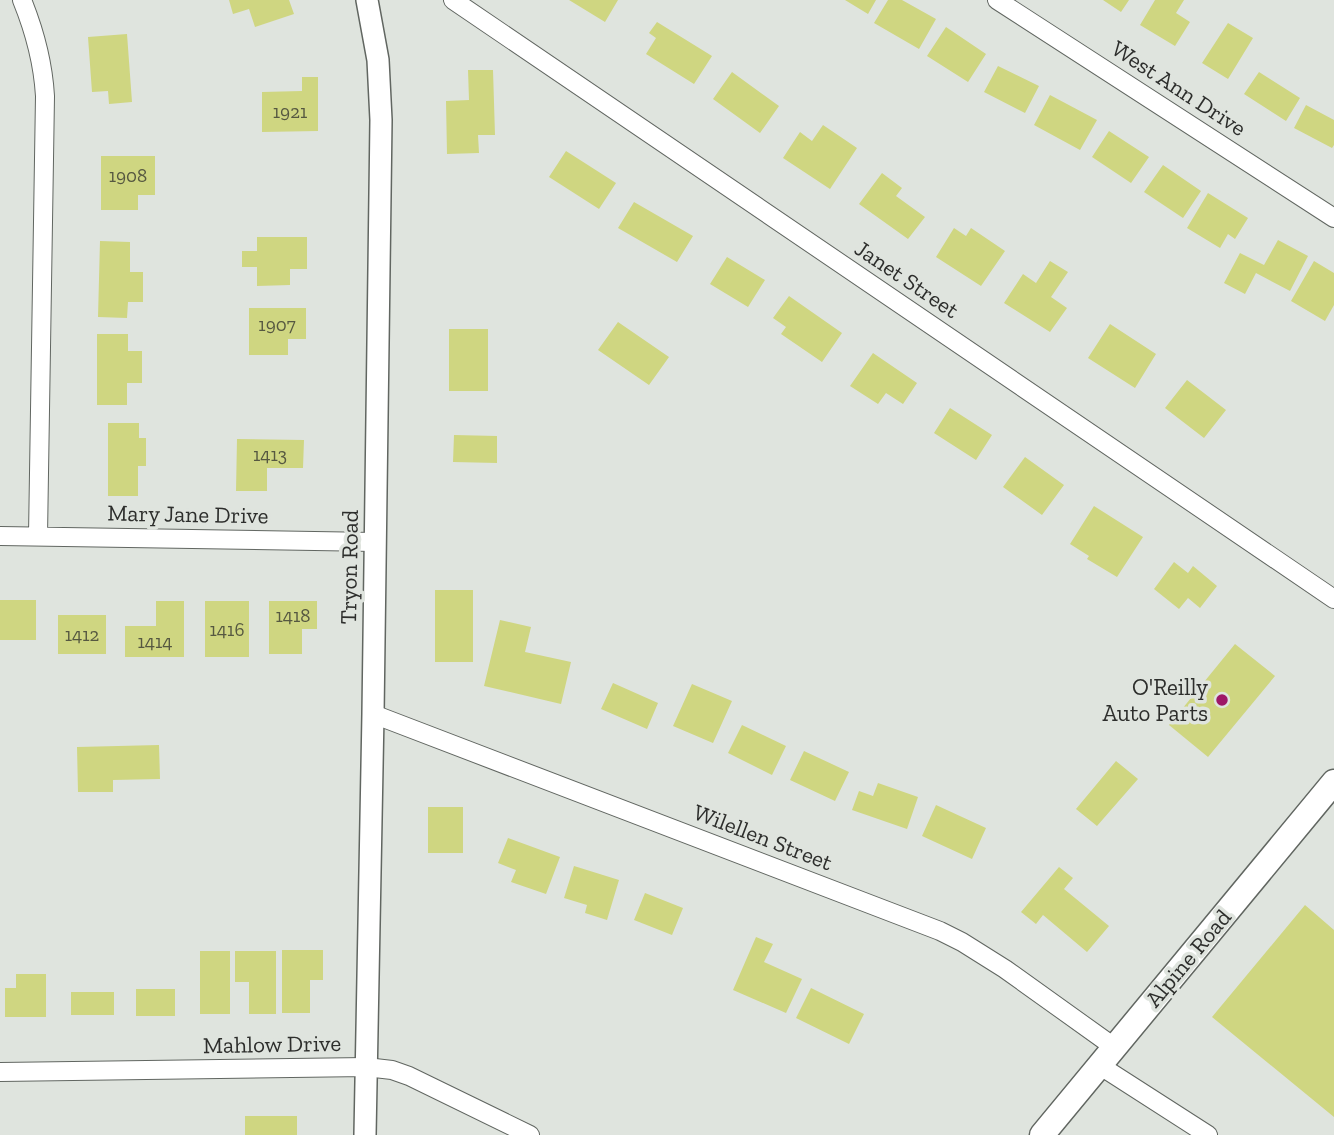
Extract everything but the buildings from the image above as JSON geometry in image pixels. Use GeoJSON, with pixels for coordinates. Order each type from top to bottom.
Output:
{"type":"FeatureCollection","features":[{"type":"Feature","properties":{"kind":"main road","name":"Alpine Road"},"geometry":{"type":"LineString","coordinates":[[1042,1135],[1334,782]]}},
{"type":"Feature","properties":{"kind":"street"},"geometry":{"type":"LineString","coordinates":[[22,0],[38,46],[45,96],[38,536]]}},
{"type":"Feature","properties":{"kind":"street","name":"Tryon Road"},"geometry":{"type":"LineString","coordinates":[[365,1135],[381,120],[378,61],[366,0]]}},
{"type":"Feature","properties":{"kind":"street","name":"Janet Street"},"geometry":{"type":"LineString","coordinates":[[453,0],[1334,599]]}},
{"type":"Feature","properties":{"kind":"street","name":"West Ann Drive"},"geometry":{"type":"LineString","coordinates":[[997,0],[1334,218]]}},
{"type":"Feature","properties":{"kind":"street","name":"Mary Jane Drive"},"geometry":{"type":"LineString","coordinates":[[0,536],[375,542]]}},
{"type":"Feature","properties":{"kind":"street","name":"Wilellen Street"},"geometry":{"type":"LineString","coordinates":[[373,714],[940,931],[962,942],[994,962],[1208,1135]]}},
{"type":"Feature","properties":{"kind":"street","name":"Mahlow Drive"},"geometry":{"type":"LineString","coordinates":[[0,1072],[366,1067],[392,1070],[530,1135]]}},
{"type":"Feature","properties":{"kind":"place","name":"O'Reilly Auto Parts"},"geometry":{"type":"Point","coordinates":[1222,700]}}]}
